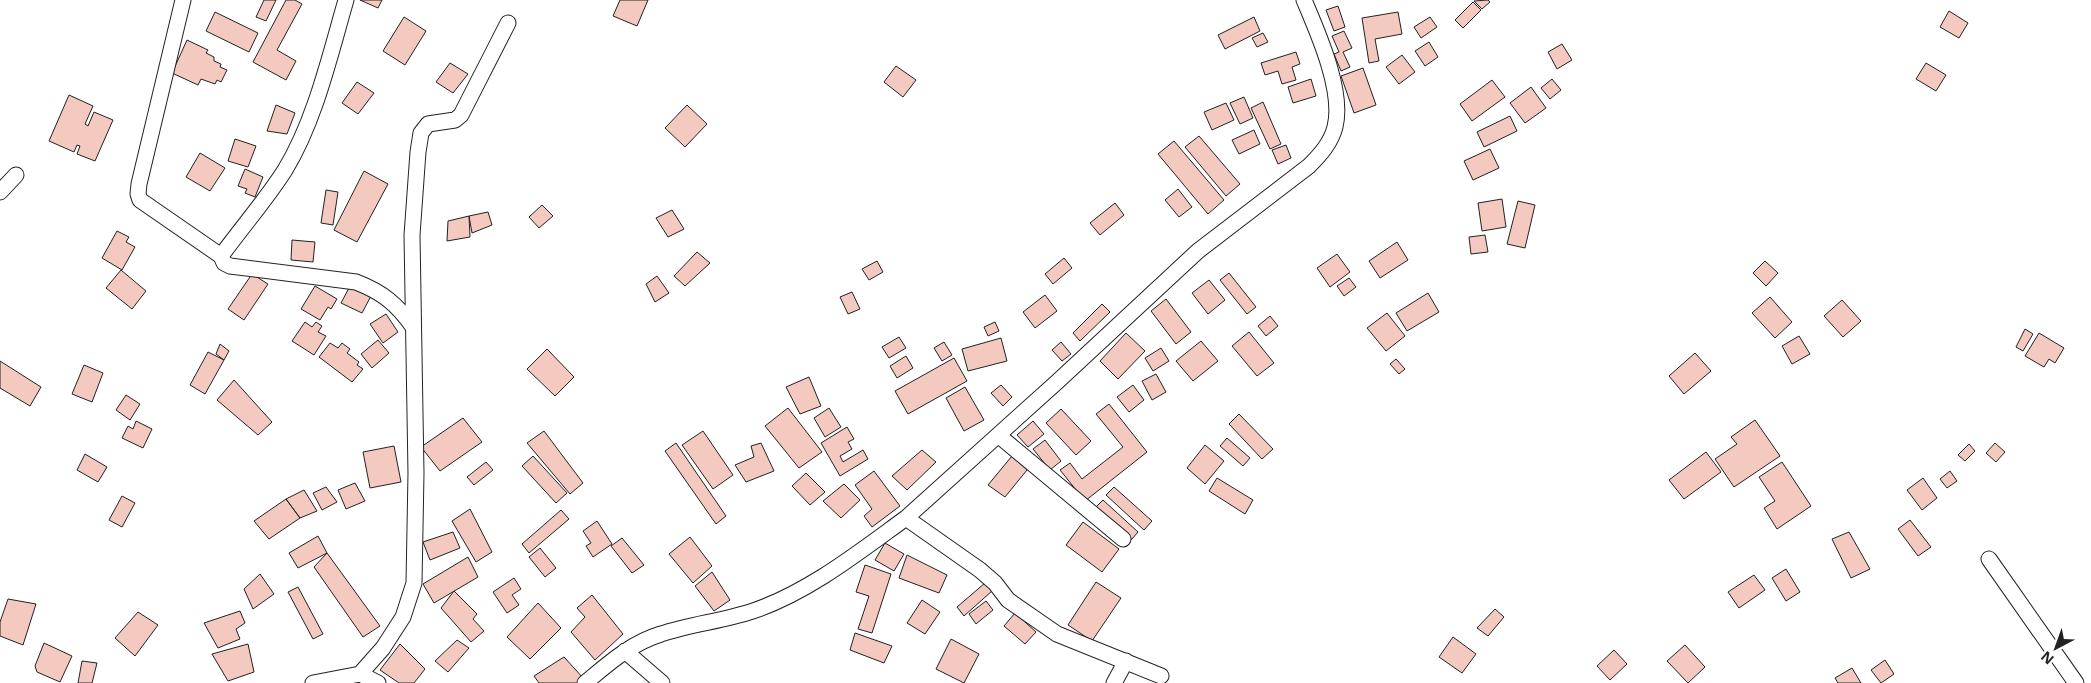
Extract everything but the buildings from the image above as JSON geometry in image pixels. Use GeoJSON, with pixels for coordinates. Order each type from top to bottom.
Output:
{"type":"FeatureCollection","features":[{"type":"Feature","properties":{"kind":"street"},"geometry":{"type":"LineString","coordinates":[[183,0],[138,194],[144,204],[221,256],[224,263],[230,266],[356,282],[372,288],[386,298],[401,310],[413,327]]}},
{"type":"Feature","properties":{"kind":"street"},"geometry":{"type":"LineString","coordinates":[[221,256],[274,186],[295,150],[321,87],[346,0]]}},
{"type":"Feature","properties":{"kind":"street"},"geometry":{"type":"LineString","coordinates":[[585,683],[625,651],[660,634],[754,610],[792,594],[832,570],[906,518],[1198,251],[1309,166],[1323,152],[1335,127],[1337,95],[1318,33],[1304,0]]}},
{"type":"Feature","properties":{"kind":"street"},"geometry":{"type":"LineString","coordinates":[[360,674],[383,648],[403,618],[414,583],[416,472],[412,235],[421,133],[428,124],[455,120],[461,115],[508,23]]}},
{"type":"Feature","properties":{"kind":"street"},"geometry":{"type":"LineString","coordinates":[[0,192],[16,175]]}},
{"type":"Feature","properties":{"kind":"street"},"geometry":{"type":"LineString","coordinates":[[998,435],[1123,539]]}},
{"type":"Feature","properties":{"kind":"street"},"geometry":{"type":"LineString","coordinates":[[906,518],[980,570],[995,583],[1008,600],[1057,634],[1161,676]]}},
{"type":"Feature","properties":{"kind":"street"},"geometry":{"type":"LineString","coordinates":[[1989,558],[2076,683]]}},
{"type":"Feature","properties":{"kind":"street"},"geometry":{"type":"LineString","coordinates":[[625,651],[662,683]]}},
{"type":"Feature","properties":{"kind":"street"},"geometry":{"type":"LineString","coordinates":[[1114,683],[1126,661]]}},
{"type":"Feature","properties":{"kind":"street"},"geometry":{"type":"LineString","coordinates":[[312,683],[360,674],[378,683]]}}]}
